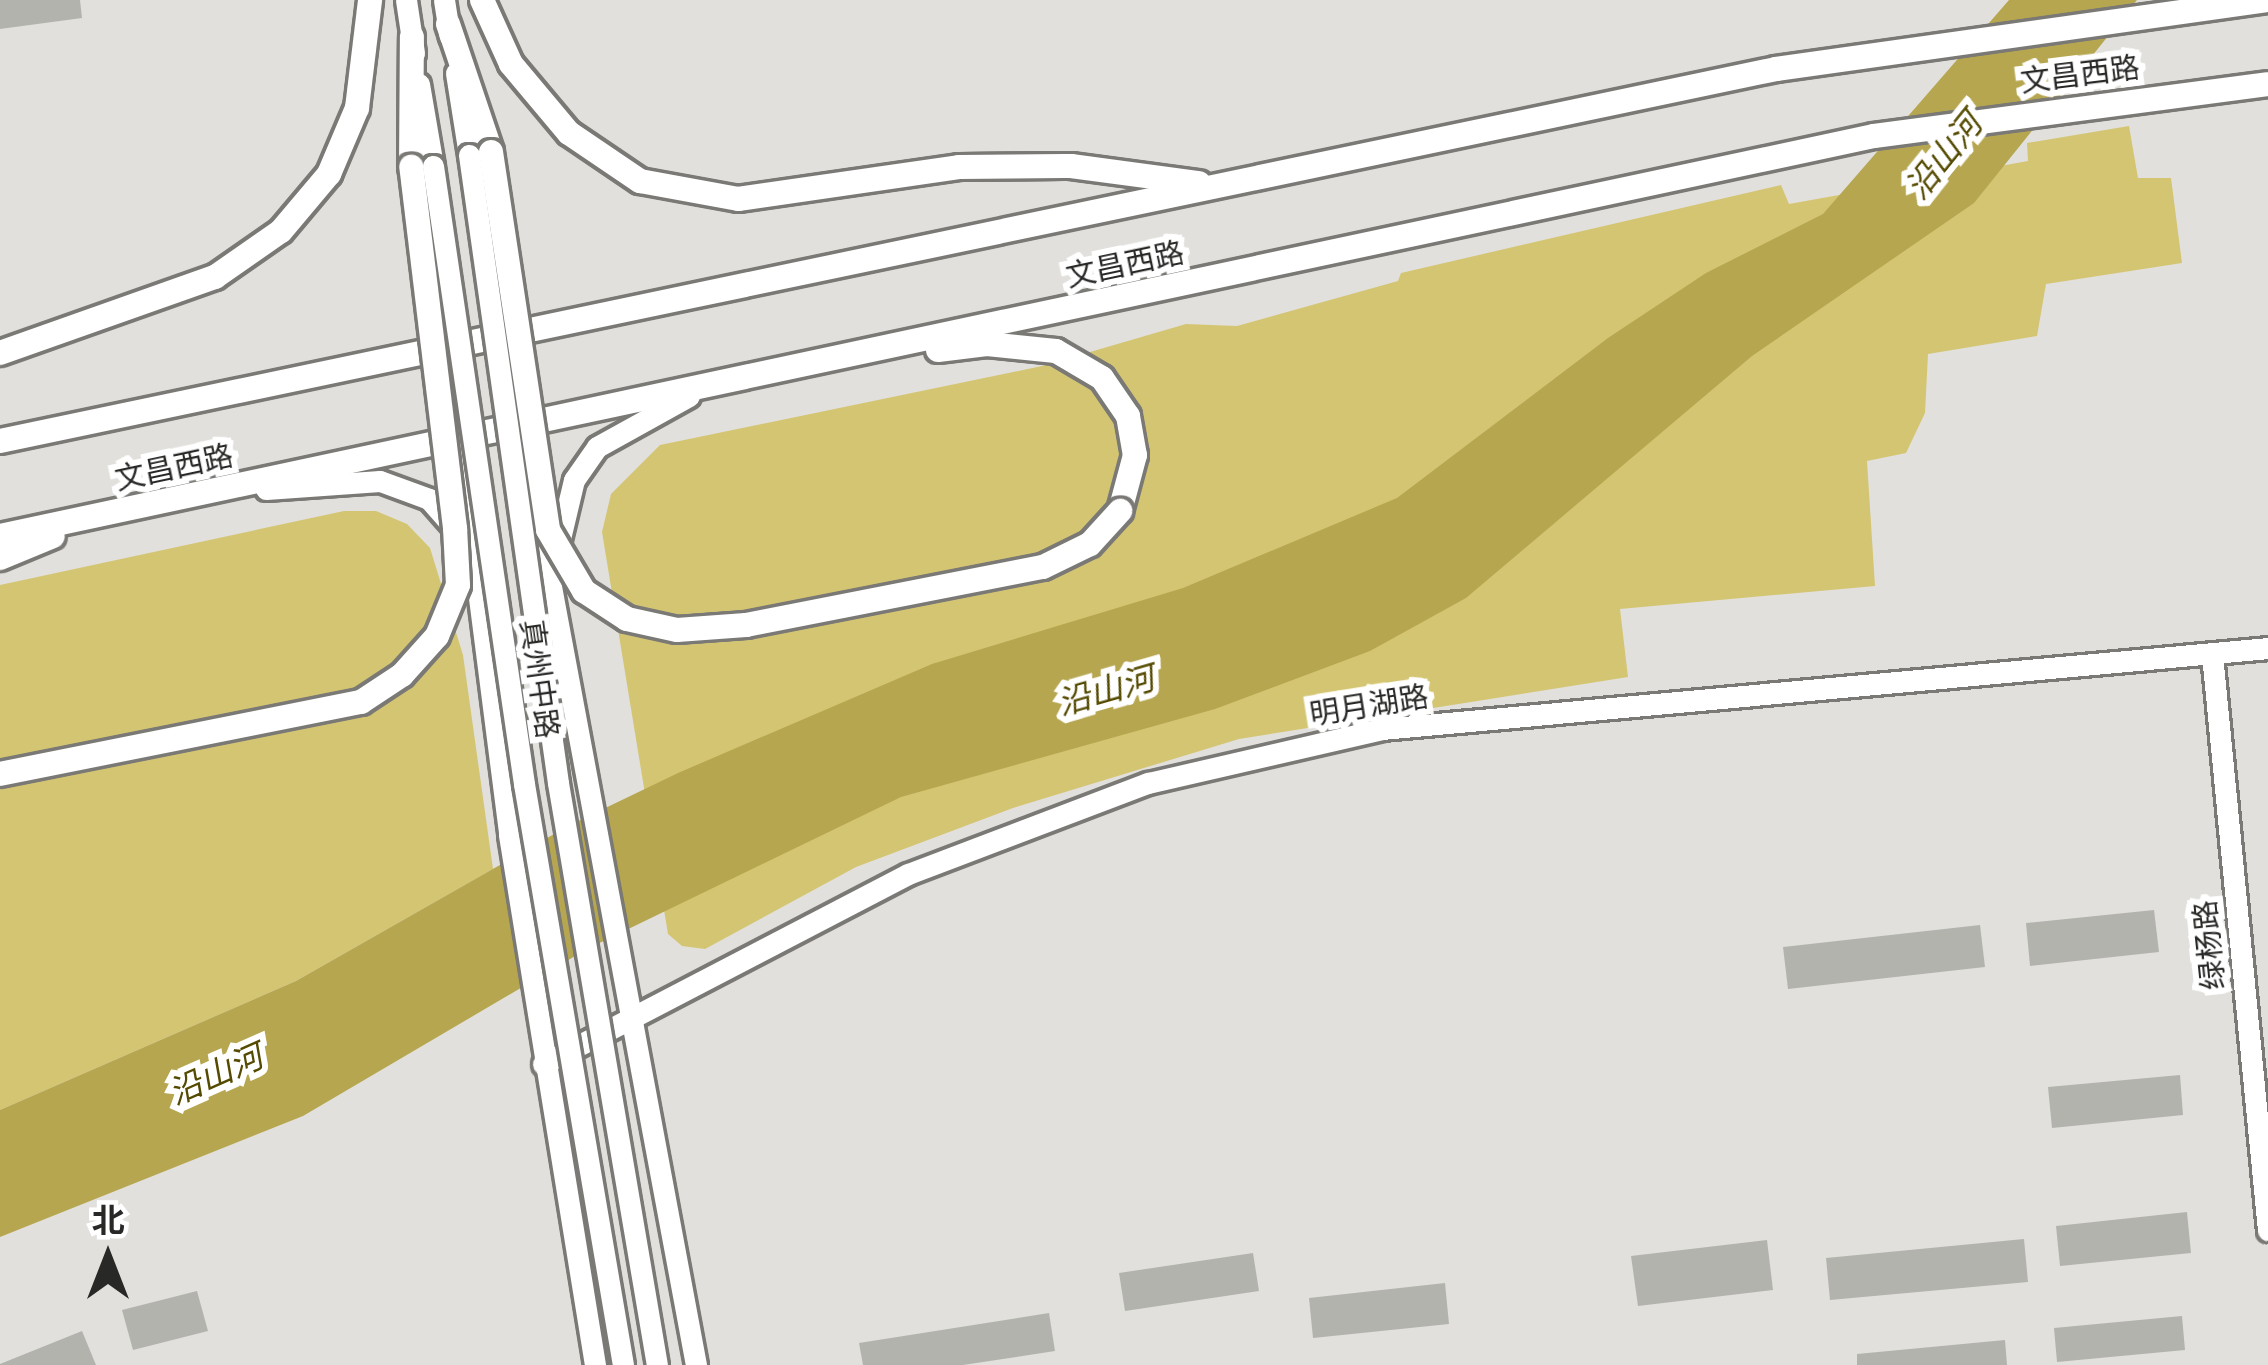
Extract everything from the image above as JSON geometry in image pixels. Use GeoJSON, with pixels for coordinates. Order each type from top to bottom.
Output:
{"type":"FeatureCollection","features":[{"type":"Feature","properties":{"kind":"main road"},"geometry":{"type":"LineString","coordinates":[[0,353],[215,277],[281,231],[329,174],[357,108],[370,0]]}},
{"type":"Feature","properties":{"kind":"main road"},"geometry":{"type":"LineString","coordinates":[[482,0],[511,64],[569,133],[640,181],[738,199],[959,167],[1072,166],[1220,186]]}},
{"type":"Feature","properties":{"kind":"main road","name":"文昌西路"},"geometry":{"type":"LineString","coordinates":[[0,441],[1776,69],[2147,13],[2265,0]]}},
{"type":"Feature","properties":{"kind":"main road"},"geometry":{"type":"LineString","coordinates":[[446,12],[480,154],[548,530],[584,591],[627,619],[677,630],[746,625],[1043,567],[1090,544],[1120,511],[1135,455],[1128,416],[1102,378],[1056,351],[987,344],[804,364]]}},
{"type":"Feature","properties":{"kind":"main road"},"geometry":{"type":"LineString","coordinates":[[0,774],[361,702],[402,675],[437,636],[458,585],[412,37]]}},
{"type":"Feature","properties":{"kind":"main road","name":"文昌西路"},"geometry":{"type":"LineString","coordinates":[[0,536],[1874,136],[2086,102],[2268,84]]}},
{"type":"Feature","properties":{"kind":"main road"},"geometry":{"type":"LineString","coordinates":[[0,558],[108,513]]}},
{"type":"Feature","properties":{"kind":"street"},"geometry":{"type":"LineString","coordinates":[[406,0],[412,37]]}},
{"type":"Feature","properties":{"kind":"street","name":"真州中路"},"geometry":{"type":"LineString","coordinates":[[480,154],[558,783],[657,1365]]}},
{"type":"Feature","properties":{"kind":"street","name":"真州中路"},"geometry":{"type":"LineString","coordinates":[[422,166],[623,1365]]}},
{"type":"Feature","properties":{"kind":"street","name":"真州中路"},"geometry":{"type":"LineString","coordinates":[[505,334],[696,1365]]}},
{"type":"Feature","properties":{"kind":"street","name":"真州中路"},"geometry":{"type":"LineString","coordinates":[[447,348],[484,606],[509,835],[596,1365]]}},
{"type":"Feature","properties":{"kind":"street"},"geometry":{"type":"LineString","coordinates":[[555,601],[559,523],[597,447],[724,381]]}},
{"type":"Feature","properties":{"kind":"street"},"geometry":{"type":"LineString","coordinates":[[188,496],[380,482],[428,500],[462,536],[484,606]]}},
{"type":"Feature","properties":{"kind":"street","name":"明月湖路"},"geometry":{"type":"LineString","coordinates":[[543,1064],[633,1022],[908,874],[1148,783],[1382,729],[2268,648]]}},
{"type":"Feature","properties":{"kind":"street","name":"绿杨路"},"geometry":{"type":"LineString","coordinates":[[2212,654],[2268,1230]]}},
{"type":"Feature","properties":{"kind":"shaded area"},"geometry":{"type":"Polygon","coordinates":[[[2129,126],[2138,178],[2171,178],[2182,263],[2046,284],[2037,336],[1928,354],[1925,413],[1906,453],[1867,461],[1875,586],[1620,609],[1628,677],[1239,739],[1013,808],[856,867],[705,949],[682,946],[668,934],[602,532],[611,494],[660,445],[1042,366],[1186,324],[1237,326],[1398,281],[1401,273],[1781,185],[1789,204],[2028,161],[2027,143],[2129,126]]]}},
{"type":"Feature","properties":{"kind":"shaded area"},"geometry":{"type":"Polygon","coordinates":[[[344,511],[376,511],[407,524],[430,548],[463,655],[493,869],[296,981],[0,1110],[0,585],[344,511]]]}},
{"type":"Feature","properties":{"kind":"water","name":"沿山河"},"geometry":{"type":"Polygon","coordinates":[[[2009,0],[2137,0],[1974,203],[1752,356],[1466,598],[1370,651],[1215,709],[901,797],[587,949],[303,1116],[0,1237],[0,1110],[296,981],[570,825],[678,773],[932,664],[1183,588],[1397,498],[1608,338],[1706,273],[1823,214],[2009,0]]]}},
{"type":"Feature","properties":{"kind":"building"},"geometry":{"type":"Polygon","coordinates":[[[0,0],[80,0],[82,18],[0,29],[0,0]]]}},
{"type":"Feature","properties":{"kind":"building"},"geometry":{"type":"Polygon","coordinates":[[[2154,910],[2159,952],[2030,966],[2026,923],[2154,910]]]}},
{"type":"Feature","properties":{"kind":"building"},"geometry":{"type":"Polygon","coordinates":[[[1980,925],[1985,967],[1788,989],[1783,947],[1980,925]]]}},
{"type":"Feature","properties":{"kind":"building"},"geometry":{"type":"Polygon","coordinates":[[[2180,1075],[2183,1115],[2052,1128],[2048,1087],[2180,1075]]]}},
{"type":"Feature","properties":{"kind":"building"},"geometry":{"type":"Polygon","coordinates":[[[2187,1212],[2191,1253],[2060,1266],[2056,1226],[2187,1212]]]}},
{"type":"Feature","properties":{"kind":"building"},"geometry":{"type":"Polygon","coordinates":[[[2024,1239],[2028,1282],[1830,1300],[1826,1258],[2024,1239]]]}},
{"type":"Feature","properties":{"kind":"building"},"geometry":{"type":"Polygon","coordinates":[[[1767,1240],[1773,1290],[1638,1306],[1631,1256],[1767,1240]]]}},
{"type":"Feature","properties":{"kind":"building"},"geometry":{"type":"Polygon","coordinates":[[[1253,1253],[1259,1291],[1125,1311],[1119,1273],[1253,1253]]]}},
{"type":"Feature","properties":{"kind":"building"},"geometry":{"type":"Polygon","coordinates":[[[1445,1283],[1449,1324],[1313,1338],[1309,1298],[1445,1283]]]}},
{"type":"Feature","properties":{"kind":"building"},"geometry":{"type":"Polygon","coordinates":[[[197,1291],[208,1331],[133,1350],[122,1310],[197,1291]]]}},
{"type":"Feature","properties":{"kind":"building"},"geometry":{"type":"Polygon","coordinates":[[[1049,1313],[1055,1351],[963,1365],[863,1365],[859,1343],[1049,1313]]]}},
{"type":"Feature","properties":{"kind":"building"},"geometry":{"type":"Polygon","coordinates":[[[2182,1316],[2185,1350],[2057,1362],[2054,1328],[2182,1316]]]}},
{"type":"Feature","properties":{"kind":"building"},"geometry":{"type":"Polygon","coordinates":[[[82,1331],[96,1365],[0,1365],[0,1364],[82,1331]]]}},
{"type":"Feature","properties":{"kind":"building"},"geometry":{"type":"Polygon","coordinates":[[[2005,1340],[2007,1365],[1857,1365],[1857,1354],[2005,1340]]]}}]}
